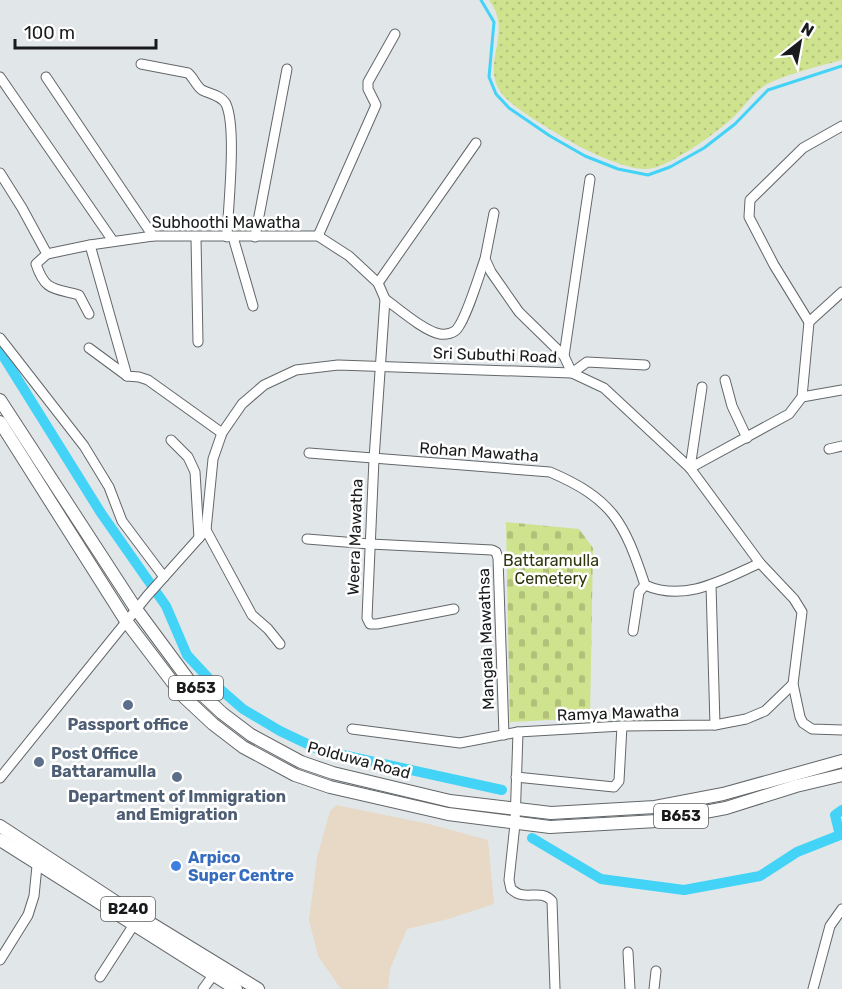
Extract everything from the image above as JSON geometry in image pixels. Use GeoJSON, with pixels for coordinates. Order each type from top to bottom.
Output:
{"type":"FeatureCollection","features":[{"type":"Feature","properties":{"kind":"main road","name":"Polduwa Road"},"geometry":{"type":"LineString","coordinates":[[0,400],[136,609],[194,686],[222,713],[251,735],[301,762],[333,773],[450,801],[551,813],[655,807],[723,794],[842,761]]}},
{"type":"Feature","properties":{"kind":"main road","name":"Polduwa Road"},"geometry":{"type":"LineString","coordinates":[[0,423],[126,621],[183,696],[213,724],[243,747],[295,775],[330,787],[448,814],[550,827],[657,821],[726,808],[796,786],[842,775]]}},
{"type":"Feature","properties":{"kind":"main road","name":"B240"},"geometry":{"type":"LineString","coordinates":[[0,826],[217,970],[236,989]]}},
{"type":"Feature","properties":{"kind":"main road","name":"B240"},"geometry":{"type":"LineString","coordinates":[[0,840],[133,926],[258,989]]}},
{"type":"Feature","properties":{"kind":"street"},"geometry":{"type":"LineString","coordinates":[[318,236],[376,105],[368,89],[368,82],[395,34]]}},
{"type":"Feature","properties":{"kind":"street"},"geometry":{"type":"LineString","coordinates":[[141,64],[188,73],[199,87],[220,97],[226,104],[231,131],[230,237],[253,306]]}},
{"type":"Feature","properties":{"kind":"street"},"geometry":{"type":"LineString","coordinates":[[255,237],[287,69]]}},
{"type":"Feature","properties":{"kind":"street"},"geometry":{"type":"LineString","coordinates":[[0,76],[113,241]]}},
{"type":"Feature","properties":{"kind":"street"},"geometry":{"type":"LineString","coordinates":[[46,77],[153,237]]}},
{"type":"Feature","properties":{"kind":"street"},"geometry":{"type":"LineString","coordinates":[[690,468],[789,414],[802,397],[809,322],[774,265],[749,217],[750,200],[803,148],[842,126]]}},
{"type":"Feature","properties":{"kind":"street"},"geometry":{"type":"LineString","coordinates":[[378,283],[476,143]]}},
{"type":"Feature","properties":{"kind":"street"},"geometry":{"type":"LineString","coordinates":[[0,173],[47,254],[36,264],[41,280],[51,288],[79,295],[88,314]]}},
{"type":"Feature","properties":{"kind":"street"},"geometry":{"type":"LineString","coordinates":[[564,356],[590,178]]}},
{"type":"Feature","properties":{"kind":"street"},"geometry":{"type":"LineString","coordinates":[[385,299],[428,329],[441,334],[457,330],[485,259],[494,213]]}},
{"type":"Feature","properties":{"kind":"street","name":"Subhoothi Mawatha"},"geometry":{"type":"LineString","coordinates":[[47,254],[90,244],[153,237],[318,236],[349,256],[378,283],[385,299],[379,365]]}},
{"type":"Feature","properties":{"kind":"street"},"geometry":{"type":"LineString","coordinates":[[196,238],[198,342]]}},
{"type":"Feature","properties":{"kind":"street"},"geometry":{"type":"LineString","coordinates":[[90,244],[127,376]]}},
{"type":"Feature","properties":{"kind":"street"},"geometry":{"type":"LineString","coordinates":[[485,259],[491,272],[519,312],[564,356],[572,373],[587,362],[645,364]]}},
{"type":"Feature","properties":{"kind":"street"},"geometry":{"type":"LineString","coordinates":[[809,322],[842,292]]}},
{"type":"Feature","properties":{"kind":"street"},"geometry":{"type":"LineString","coordinates":[[0,338],[84,446],[109,487],[122,521],[162,580]]}},
{"type":"Feature","properties":{"kind":"street"},"geometry":{"type":"LineString","coordinates":[[89,348],[127,376],[148,380],[222,433]]}},
{"type":"Feature","properties":{"kind":"street","name":"Sri Subuthi Road"},"geometry":{"type":"LineString","coordinates":[[202,534],[213,459],[222,433],[242,404],[264,385],[296,370],[338,365],[379,365],[572,373],[604,388],[690,468],[760,563],[794,599],[802,612],[793,684]]}},
{"type":"Feature","properties":{"kind":"street","name":"Weera Mawatha"},"geometry":{"type":"LineString","coordinates":[[379,365],[367,618],[370,624],[377,624],[454,609]]}},
{"type":"Feature","properties":{"kind":"street"},"geometry":{"type":"LineString","coordinates":[[724,380],[732,406],[747,438]]}},
{"type":"Feature","properties":{"kind":"street"},"geometry":{"type":"LineString","coordinates":[[690,468],[702,387]]}},
{"type":"Feature","properties":{"kind":"street"},"geometry":{"type":"LineString","coordinates":[[802,397],[842,390]]}},
{"type":"Feature","properties":{"kind":"street"},"geometry":{"type":"LineString","coordinates":[[171,440],[188,457],[195,472],[202,534],[252,615],[280,644]]}},
{"type":"Feature","properties":{"kind":"street"},"geometry":{"type":"LineString","coordinates":[[829,449],[842,446]]}},
{"type":"Feature","properties":{"kind":"street","name":"Rohan Mawatha"},"geometry":{"type":"LineString","coordinates":[[309,453],[550,472],[579,484],[598,497],[621,524],[636,557],[645,585]]}},
{"type":"Feature","properties":{"kind":"street"},"geometry":{"type":"LineString","coordinates":[[0,778],[126,621],[202,534]]}},
{"type":"Feature","properties":{"kind":"street","name":"Mangala Mawathsa"},"geometry":{"type":"LineString","coordinates":[[307,538],[496,552],[504,735]]}},
{"type":"Feature","properties":{"kind":"street"},"geometry":{"type":"LineString","coordinates":[[633,631],[639,592],[645,585],[655,590],[685,593],[711,585],[760,563]]}},
{"type":"Feature","properties":{"kind":"street"},"geometry":{"type":"LineString","coordinates":[[711,585],[715,725]]}},
{"type":"Feature","properties":{"kind":"street"},"geometry":{"type":"LineString","coordinates":[[793,684],[803,723],[812,729],[842,730]]}},
{"type":"Feature","properties":{"kind":"street","name":"Ramya Mawatha"},"geometry":{"type":"LineString","coordinates":[[352,729],[460,743],[518,732],[622,726],[715,725],[746,719],[765,711],[793,684]]}},
{"type":"Feature","properties":{"kind":"street"},"geometry":{"type":"LineString","coordinates":[[516,777],[614,787],[619,781],[622,726]]}},
{"type":"Feature","properties":{"kind":"street"},"geometry":{"type":"LineString","coordinates":[[518,732],[515,824],[509,880],[511,889],[520,894],[540,894],[548,896],[552,901],[555,989]]}},
{"type":"Feature","properties":{"kind":"street"},"geometry":{"type":"LineString","coordinates":[[0,960],[28,915],[34,896],[37,866]]}},
{"type":"Feature","properties":{"kind":"street"},"geometry":{"type":"LineString","coordinates":[[813,989],[830,926],[842,909]]}},
{"type":"Feature","properties":{"kind":"street"},"geometry":{"type":"LineString","coordinates":[[100,977],[133,926]]}},
{"type":"Feature","properties":{"kind":"street"},"geometry":{"type":"LineString","coordinates":[[628,952],[630,989]]}},
{"type":"Feature","properties":{"kind":"street"},"geometry":{"type":"LineString","coordinates":[[203,989],[217,970]]}},
{"type":"Feature","properties":{"kind":"street"},"geometry":{"type":"LineString","coordinates":[[654,989],[656,971]]}},
{"type":"Feature","properties":{"kind":"shaded area"},"geometry":{"type":"Polygon","coordinates":[[[336,805],[429,824],[488,840],[494,904],[407,929],[390,969],[388,989],[341,989],[318,956],[309,920],[317,858],[330,811],[336,805]]]}},
{"type":"Feature","properties":{"kind":"green space"},"geometry":{"type":"Polygon","coordinates":[[[489,0],[842,0],[842,60],[771,82],[754,94],[734,117],[690,150],[656,167],[638,168],[605,158],[574,143],[531,117],[505,97],[495,80],[499,24],[496,12],[489,0]]]}},
{"type":"Feature","properties":{"kind":"green space","name":"Battaramulla Cemetery"},"geometry":{"type":"Polygon","coordinates":[[[506,522],[579,529],[593,548],[590,718],[510,722],[506,522]]]}},
{"type":"Feature","properties":{"kind":"waterway"},"geometry":{"type":"LineString","coordinates":[[481,0],[494,22],[489,77],[496,94],[509,108],[585,156],[618,169],[648,175],[670,167],[704,148],[735,124],[768,90],[842,66]]}},
{"type":"Feature","properties":{"kind":"waterway"},"geometry":{"type":"LineString","coordinates":[[0,351],[101,513],[166,606],[187,655],[213,683],[243,709],[280,731],[320,750],[502,790]]}},
{"type":"Feature","properties":{"kind":"waterway"},"geometry":{"type":"LineString","coordinates":[[532,838],[601,879],[684,890],[760,876],[797,852],[840,835],[835,815],[842,810]]}},
{"type":"Feature","properties":{"kind":"place","name":"Passport office"},"geometry":{"type":"Point","coordinates":[128,705]}},
{"type":"Feature","properties":{"kind":"place","name":"Post Office Battaramulla"},"geometry":{"type":"Point","coordinates":[39,762]}},
{"type":"Feature","properties":{"kind":"place","name":"Department of Immigration and Emigration"},"geometry":{"type":"Point","coordinates":[177,777]}},
{"type":"Feature","properties":{"kind":"place","name":"Arpico Super Centre"},"geometry":{"type":"Point","coordinates":[176,866]}}]}
